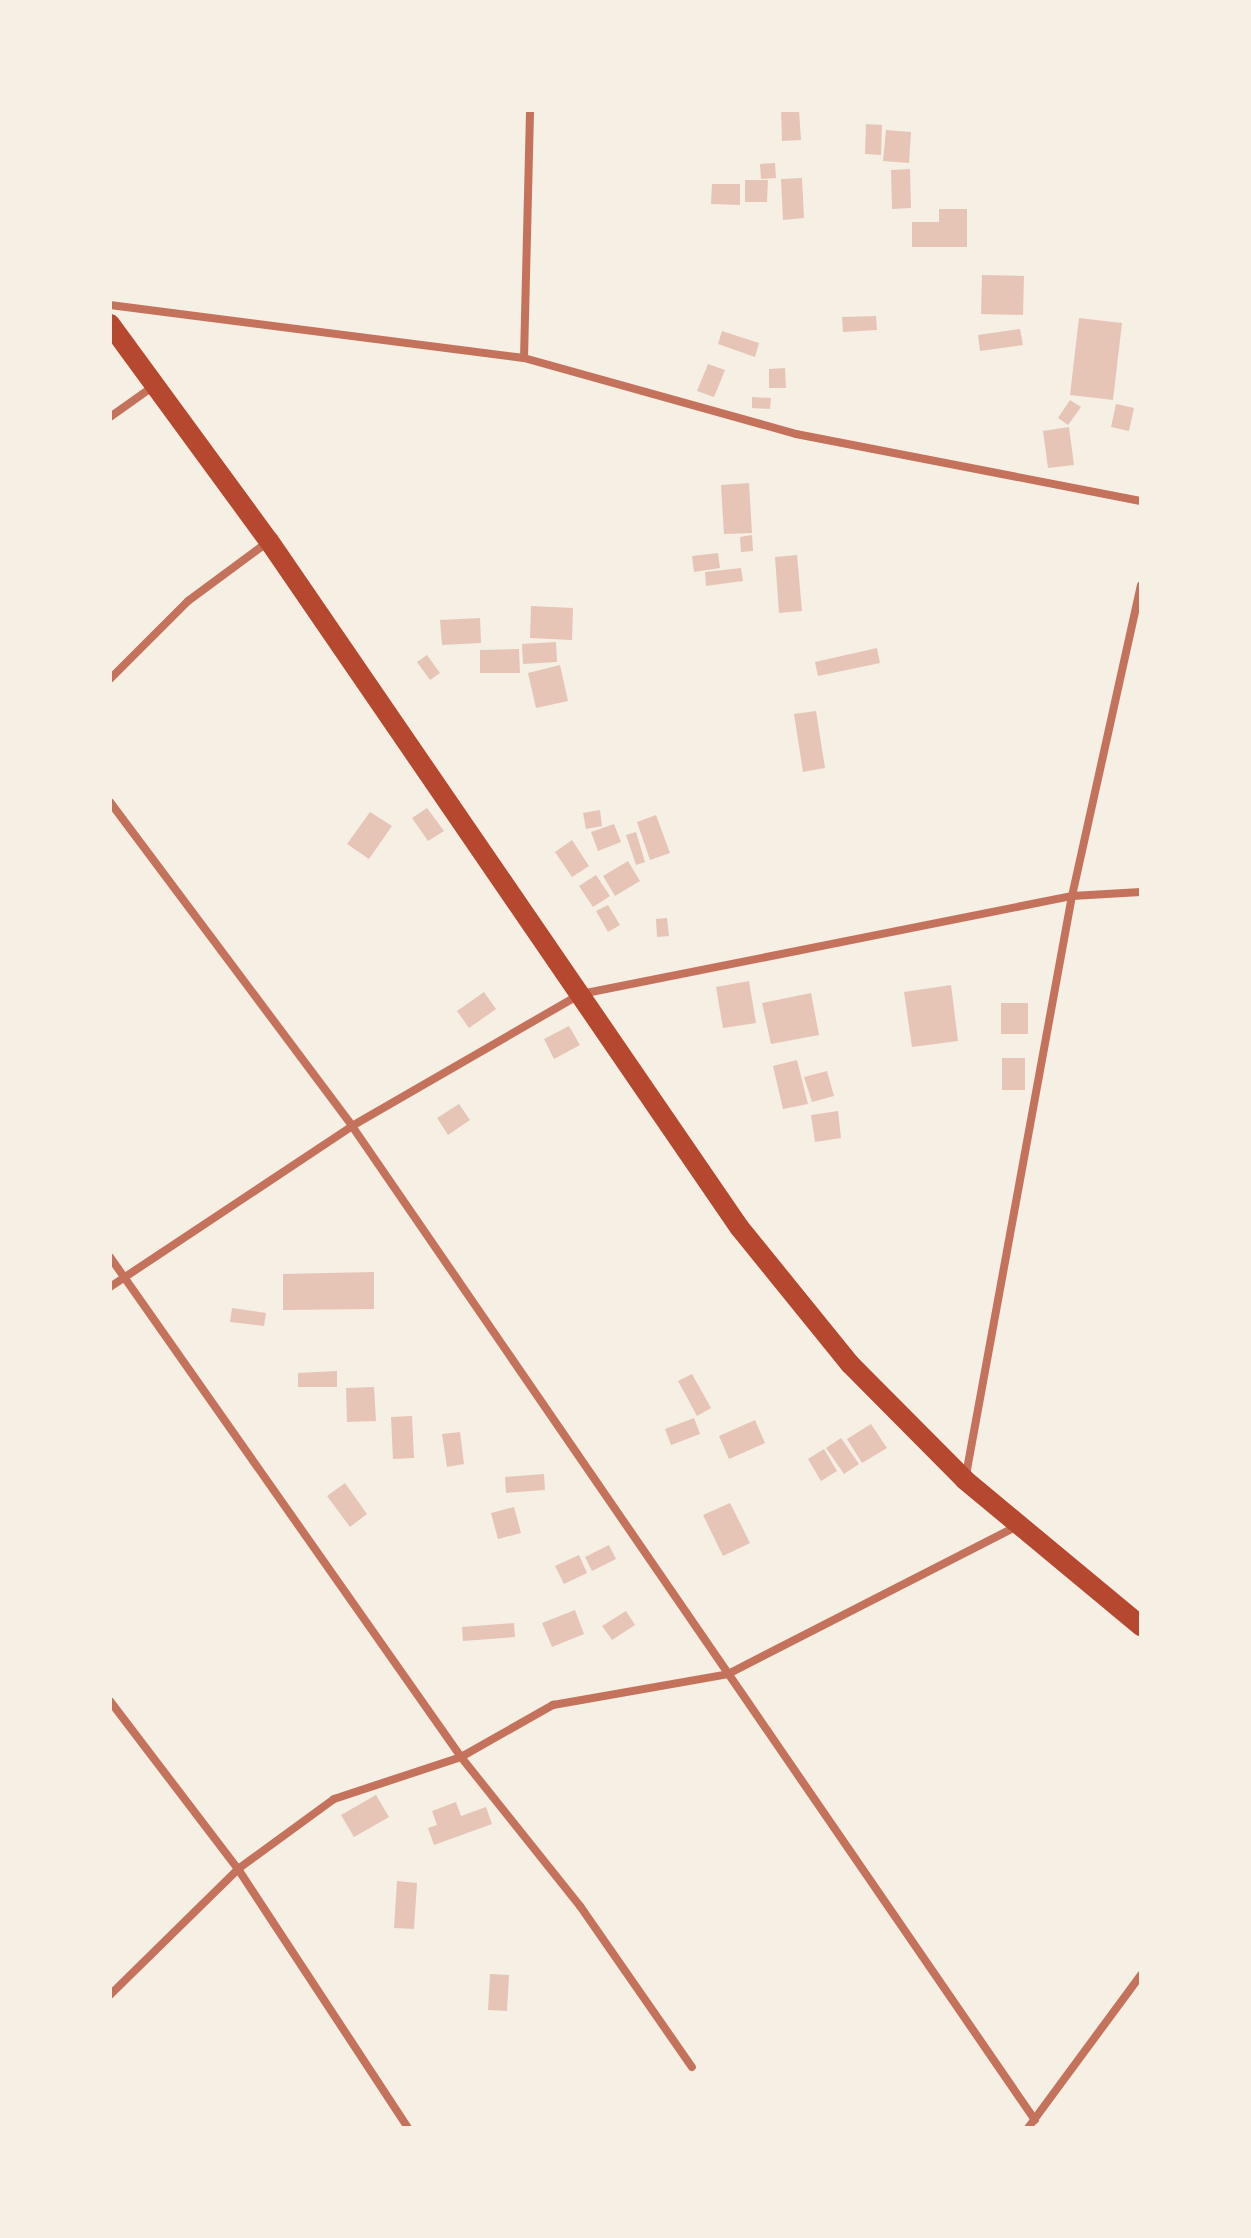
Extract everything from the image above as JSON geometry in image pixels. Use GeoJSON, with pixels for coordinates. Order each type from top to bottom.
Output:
{"type":"FeatureCollection","features":[{"type":"Feature","properties":{"kind":"highway"},"geometry":{"type":"LineString","coordinates":[[110,324],[269,541],[739,1227],[850,1364],[965,1480],[1015,1527],[1141,1626]]}},
{"type":"Feature","properties":{"kind":"street"},"geometry":{"type":"LineString","coordinates":[[524,358],[530,110]]}},
{"type":"Feature","properties":{"kind":"street"},"geometry":{"type":"LineString","coordinates":[[110,305],[524,358],[796,434],[1141,501]]}},
{"type":"Feature","properties":{"kind":"street"},"geometry":{"type":"LineString","coordinates":[[110,417],[155,385]]}},
{"type":"Feature","properties":{"kind":"street"},"geometry":{"type":"LineString","coordinates":[[110,679],[188,601],[269,541]]}},
{"type":"Feature","properties":{"kind":"street"},"geometry":{"type":"LineString","coordinates":[[965,1480],[1072,896],[1141,586]]}},
{"type":"Feature","properties":{"kind":"street"},"geometry":{"type":"LineString","coordinates":[[110,802],[352,1126],[1035,2120]]}},
{"type":"Feature","properties":{"kind":"street"},"geometry":{"type":"LineString","coordinates":[[110,1287],[352,1126],[581,994],[1072,896],[1141,892]]}},
{"type":"Feature","properties":{"kind":"street"},"geometry":{"type":"LineString","coordinates":[[110,1257],[461,1757],[580,1906],[692,2067]]}},
{"type":"Feature","properties":{"kind":"street"},"geometry":{"type":"LineString","coordinates":[[110,1995],[238,1869],[334,1799],[461,1757],[553,1705],[728,1674],[1015,1527]]}},
{"type":"Feature","properties":{"kind":"street"},"geometry":{"type":"LineString","coordinates":[[110,1701],[238,1869],[408,2128]]}},
{"type":"Feature","properties":{"kind":"street"},"geometry":{"type":"LineString","coordinates":[[1028,2128],[1141,1975]]}},
{"type":"Feature","properties":{"kind":"building"},"geometry":{"type":"Polygon","coordinates":[[[781,110],[799,110],[801,140],[782,141],[781,110]]]}},
{"type":"Feature","properties":{"kind":"building"},"geometry":{"type":"Polygon","coordinates":[[[866,124],[882,125],[881,155],[865,154],[866,124]]]}},
{"type":"Feature","properties":{"kind":"building"},"geometry":{"type":"Polygon","coordinates":[[[886,130],[911,132],[909,163],[883,161],[886,130]]]}},
{"type":"Feature","properties":{"kind":"building"},"geometry":{"type":"Polygon","coordinates":[[[775,163],[776,178],[761,179],[760,164],[775,163]]]}},
{"type":"Feature","properties":{"kind":"building"},"geometry":{"type":"Polygon","coordinates":[[[910,169],[911,208],[892,209],[891,170],[910,169]]]}},
{"type":"Feature","properties":{"kind":"building"},"geometry":{"type":"Polygon","coordinates":[[[802,178],[804,218],[783,220],[781,179],[802,178]]]}},
{"type":"Feature","properties":{"kind":"building"},"geometry":{"type":"Polygon","coordinates":[[[745,180],[768,180],[767,202],[745,202],[745,180]]]}},
{"type":"Feature","properties":{"kind":"building"},"geometry":{"type":"Polygon","coordinates":[[[712,184],[740,184],[740,205],[711,204],[712,184]]]}},
{"type":"Feature","properties":{"kind":"building"},"geometry":{"type":"Polygon","coordinates":[[[939,209],[967,209],[967,247],[912,247],[912,222],[939,222],[939,209]]]}},
{"type":"Feature","properties":{"kind":"building"},"geometry":{"type":"Polygon","coordinates":[[[982,275],[1024,276],[1023,315],[981,314],[982,275]]]}},
{"type":"Feature","properties":{"kind":"building"},"geometry":{"type":"Polygon","coordinates":[[[876,316],[877,330],[843,332],[842,317],[876,316]]]}},
{"type":"Feature","properties":{"kind":"building"},"geometry":{"type":"Polygon","coordinates":[[[1079,318],[1122,323],[1113,400],[1070,395],[1079,318]]]}},
{"type":"Feature","properties":{"kind":"building"},"geometry":{"type":"Polygon","coordinates":[[[1020,329],[1023,345],[980,351],[978,335],[1020,329]]]}},
{"type":"Feature","properties":{"kind":"building"},"geometry":{"type":"Polygon","coordinates":[[[722,331],[759,343],[755,357],[718,344],[722,331]]]}},
{"type":"Feature","properties":{"kind":"building"},"geometry":{"type":"Polygon","coordinates":[[[708,364],[725,370],[714,397],[697,391],[708,364]]]}},
{"type":"Feature","properties":{"kind":"building"},"geometry":{"type":"Polygon","coordinates":[[[785,368],[786,388],[769,388],[769,369],[785,368]]]}},
{"type":"Feature","properties":{"kind":"building"},"geometry":{"type":"Polygon","coordinates":[[[752,397],[771,398],[770,409],[752,408],[752,397]]]}},
{"type":"Feature","properties":{"kind":"building"},"geometry":{"type":"Polygon","coordinates":[[[1070,400],[1081,407],[1068,425],[1058,418],[1070,400]]]}},
{"type":"Feature","properties":{"kind":"building"},"geometry":{"type":"Polygon","coordinates":[[[1116,404],[1134,408],[1129,431],[1111,427],[1116,404]]]}},
{"type":"Feature","properties":{"kind":"building"},"geometry":{"type":"Polygon","coordinates":[[[1069,427],[1074,465],[1048,468],[1043,431],[1069,427]]]}},
{"type":"Feature","properties":{"kind":"building"},"geometry":{"type":"Polygon","coordinates":[[[749,483],[752,533],[724,534],[721,485],[749,483]]]}},
{"type":"Feature","properties":{"kind":"building"},"geometry":{"type":"Polygon","coordinates":[[[752,535],[753,551],[741,552],[740,537],[752,535]]]}},
{"type":"Feature","properties":{"kind":"building"},"geometry":{"type":"Polygon","coordinates":[[[718,553],[720,568],[694,572],[692,556],[718,553]]]}},
{"type":"Feature","properties":{"kind":"building"},"geometry":{"type":"Polygon","coordinates":[[[797,555],[802,611],[779,613],[775,557],[797,555]]]}},
{"type":"Feature","properties":{"kind":"building"},"geometry":{"type":"Polygon","coordinates":[[[741,568],[743,581],[706,586],[705,572],[741,568]]]}},
{"type":"Feature","properties":{"kind":"building"},"geometry":{"type":"Polygon","coordinates":[[[531,606],[573,608],[572,640],[530,638],[531,606]]]}},
{"type":"Feature","properties":{"kind":"building"},"geometry":{"type":"Polygon","coordinates":[[[480,618],[481,643],[442,645],[440,620],[480,618]]]}},
{"type":"Feature","properties":{"kind":"building"},"geometry":{"type":"Polygon","coordinates":[[[556,642],[557,662],[523,664],[522,644],[556,642]]]}},
{"type":"Feature","properties":{"kind":"building"},"geometry":{"type":"Polygon","coordinates":[[[877,648],[880,663],[818,676],[815,662],[877,648]]]}},
{"type":"Feature","properties":{"kind":"building"},"geometry":{"type":"Polygon","coordinates":[[[519,649],[520,673],[480,673],[480,650],[519,649]]]}},
{"type":"Feature","properties":{"kind":"building"},"geometry":{"type":"Polygon","coordinates":[[[427,655],[440,673],[430,680],[417,662],[427,655]]]}},
{"type":"Feature","properties":{"kind":"building"},"geometry":{"type":"Polygon","coordinates":[[[560,665],[568,701],[536,708],[528,673],[560,665]]]}},
{"type":"Feature","properties":{"kind":"building"},"geometry":{"type":"Polygon","coordinates":[[[816,711],[825,768],[803,772],[794,714],[816,711]]]}},
{"type":"Feature","properties":{"kind":"building"},"geometry":{"type":"Polygon","coordinates":[[[427,808],[444,831],[428,841],[412,818],[427,808]]]}},
{"type":"Feature","properties":{"kind":"building"},"geometry":{"type":"Polygon","coordinates":[[[600,810],[602,826],[586,829],[583,813],[600,810]]]}},
{"type":"Feature","properties":{"kind":"building"},"geometry":{"type":"Polygon","coordinates":[[[370,812],[392,826],[369,859],[347,844],[370,812]]]}},
{"type":"Feature","properties":{"kind":"building"},"geometry":{"type":"Polygon","coordinates":[[[656,815],[670,853],[650,860],[637,822],[656,815]]]}},
{"type":"Feature","properties":{"kind":"building"},"geometry":{"type":"Polygon","coordinates":[[[614,824],[621,842],[598,851],[591,832],[614,824]]]}},
{"type":"Feature","properties":{"kind":"building"},"geometry":{"type":"Polygon","coordinates":[[[636,832],[645,862],[636,865],[626,835],[636,832]]]}},
{"type":"Feature","properties":{"kind":"building"},"geometry":{"type":"Polygon","coordinates":[[[572,840],[589,866],[572,877],[555,852],[572,840]]]}},
{"type":"Feature","properties":{"kind":"building"},"geometry":{"type":"Polygon","coordinates":[[[628,861],[640,881],[615,896],[603,876],[628,861]]]}},
{"type":"Feature","properties":{"kind":"building"},"geometry":{"type":"Polygon","coordinates":[[[596,875],[610,896],[593,907],[579,886],[596,875]]]}},
{"type":"Feature","properties":{"kind":"building"},"geometry":{"type":"Polygon","coordinates":[[[608,905],[620,925],[608,932],[596,911],[608,905]]]}},
{"type":"Feature","properties":{"kind":"building"},"geometry":{"type":"Polygon","coordinates":[[[667,918],[669,936],[657,937],[656,919],[667,918]]]}},
{"type":"Feature","properties":{"kind":"building"},"geometry":{"type":"Polygon","coordinates":[[[749,981],[756,1023],[723,1028],[716,987],[749,981]]]}},
{"type":"Feature","properties":{"kind":"building"},"geometry":{"type":"Polygon","coordinates":[[[951,985],[958,1041],[912,1047],[904,992],[951,985]]]}},
{"type":"Feature","properties":{"kind":"building"},"geometry":{"type":"Polygon","coordinates":[[[484,992],[496,1009],[469,1028],[457,1011],[484,992]]]}},
{"type":"Feature","properties":{"kind":"building"},"geometry":{"type":"Polygon","coordinates":[[[811,993],[819,1035],[771,1044],[762,1003],[811,993]]]}},
{"type":"Feature","properties":{"kind":"building"},"geometry":{"type":"Polygon","coordinates":[[[1001,1003],[1028,1003],[1028,1034],[1001,1034],[1001,1003]]]}},
{"type":"Feature","properties":{"kind":"building"},"geometry":{"type":"Polygon","coordinates":[[[569,1026],[580,1045],[554,1059],[544,1039],[569,1026]]]}},
{"type":"Feature","properties":{"kind":"building"},"geometry":{"type":"Polygon","coordinates":[[[1002,1058],[1025,1058],[1025,1090],[1002,1090],[1002,1058]]]}},
{"type":"Feature","properties":{"kind":"building"},"geometry":{"type":"Polygon","coordinates":[[[797,1060],[808,1104],[783,1109],[773,1066],[797,1060]]]}},
{"type":"Feature","properties":{"kind":"building"},"geometry":{"type":"Polygon","coordinates":[[[827,1071],[834,1096],[812,1102],[804,1077],[827,1071]]]}},
{"type":"Feature","properties":{"kind":"building"},"geometry":{"type":"Polygon","coordinates":[[[459,1104],[470,1120],[448,1135],[437,1118],[459,1104]]]}},
{"type":"Feature","properties":{"kind":"building"},"geometry":{"type":"Polygon","coordinates":[[[838,1111],[841,1138],[815,1142],[811,1115],[838,1111]]]}},
{"type":"Feature","properties":{"kind":"building"},"geometry":{"type":"Polygon","coordinates":[[[374,1272],[374,1309],[283,1310],[283,1274],[374,1272]]]}},
{"type":"Feature","properties":{"kind":"building"},"geometry":{"type":"Polygon","coordinates":[[[232,1308],[266,1313],[264,1326],[230,1322],[232,1308]]]}},
{"type":"Feature","properties":{"kind":"building"},"geometry":{"type":"Polygon","coordinates":[[[337,1371],[337,1387],[298,1387],[298,1373],[337,1371]]]}},
{"type":"Feature","properties":{"kind":"building"},"geometry":{"type":"Polygon","coordinates":[[[692,1374],[711,1408],[697,1416],[678,1381],[692,1374]]]}},
{"type":"Feature","properties":{"kind":"building"},"geometry":{"type":"Polygon","coordinates":[[[374,1387],[376,1421],[347,1422],[346,1388],[374,1387]]]}},
{"type":"Feature","properties":{"kind":"building"},"geometry":{"type":"Polygon","coordinates":[[[412,1416],[414,1458],[393,1459],[391,1417],[412,1416]]]}},
{"type":"Feature","properties":{"kind":"building"},"geometry":{"type":"Polygon","coordinates":[[[694,1418],[700,1434],[671,1445],[665,1429],[694,1418]]]}},
{"type":"Feature","properties":{"kind":"building"},"geometry":{"type":"Polygon","coordinates":[[[755,1420],[765,1443],[729,1459],[719,1436],[755,1420]]]}},
{"type":"Feature","properties":{"kind":"building"},"geometry":{"type":"Polygon","coordinates":[[[871,1424],[887,1448],[862,1463],[847,1439],[871,1424]]]}},
{"type":"Feature","properties":{"kind":"building"},"geometry":{"type":"Polygon","coordinates":[[[460,1432],[464,1464],[447,1467],[442,1434],[460,1432]]]}},
{"type":"Feature","properties":{"kind":"building"},"geometry":{"type":"Polygon","coordinates":[[[841,1438],[859,1464],[844,1474],[826,1448],[841,1438]]]}},
{"type":"Feature","properties":{"kind":"building"},"geometry":{"type":"Polygon","coordinates":[[[824,1449],[837,1471],[821,1481],[808,1459],[824,1449]]]}},
{"type":"Feature","properties":{"kind":"building"},"geometry":{"type":"Polygon","coordinates":[[[544,1474],[545,1490],[506,1493],[505,1477],[544,1474]]]}},
{"type":"Feature","properties":{"kind":"building"},"geometry":{"type":"Polygon","coordinates":[[[345,1483],[367,1514],[350,1527],[327,1496],[345,1483]]]}},
{"type":"Feature","properties":{"kind":"building"},"geometry":{"type":"Polygon","coordinates":[[[730,1503],[750,1543],[723,1556],[703,1515],[730,1503]]]}},
{"type":"Feature","properties":{"kind":"building"},"geometry":{"type":"Polygon","coordinates":[[[514,1507],[521,1533],[498,1539],[491,1513],[514,1507]]]}},
{"type":"Feature","properties":{"kind":"building"},"geometry":{"type":"Polygon","coordinates":[[[609,1545],[616,1559],[592,1571],[585,1557],[609,1545]]]}},
{"type":"Feature","properties":{"kind":"building"},"geometry":{"type":"Polygon","coordinates":[[[579,1555],[587,1573],[564,1584],[555,1566],[579,1555]]]}},
{"type":"Feature","properties":{"kind":"building"},"geometry":{"type":"Polygon","coordinates":[[[575,1610],[584,1634],[552,1647],[542,1623],[575,1610]]]}},
{"type":"Feature","properties":{"kind":"building"},"geometry":{"type":"Polygon","coordinates":[[[626,1611],[635,1625],[612,1640],[602,1626],[626,1611]]]}},
{"type":"Feature","properties":{"kind":"building"},"geometry":{"type":"Polygon","coordinates":[[[514,1623],[515,1637],[463,1641],[462,1627],[514,1623]]]}},
{"type":"Feature","properties":{"kind":"building"},"geometry":{"type":"Polygon","coordinates":[[[376,1795],[389,1817],[354,1837],[341,1815],[376,1795]]]}},
{"type":"Feature","properties":{"kind":"building"},"geometry":{"type":"Polygon","coordinates":[[[456,1802],[461,1816],[486,1807],[492,1824],[434,1845],[428,1828],[437,1825],[432,1811],[456,1802]]]}},
{"type":"Feature","properties":{"kind":"building"},"geometry":{"type":"Polygon","coordinates":[[[397,1881],[417,1883],[414,1929],[394,1928],[397,1881]]]}},
{"type":"Feature","properties":{"kind":"building"},"geometry":{"type":"Polygon","coordinates":[[[490,1974],[509,1975],[507,2011],[488,2010],[490,1974]]]}}]}
